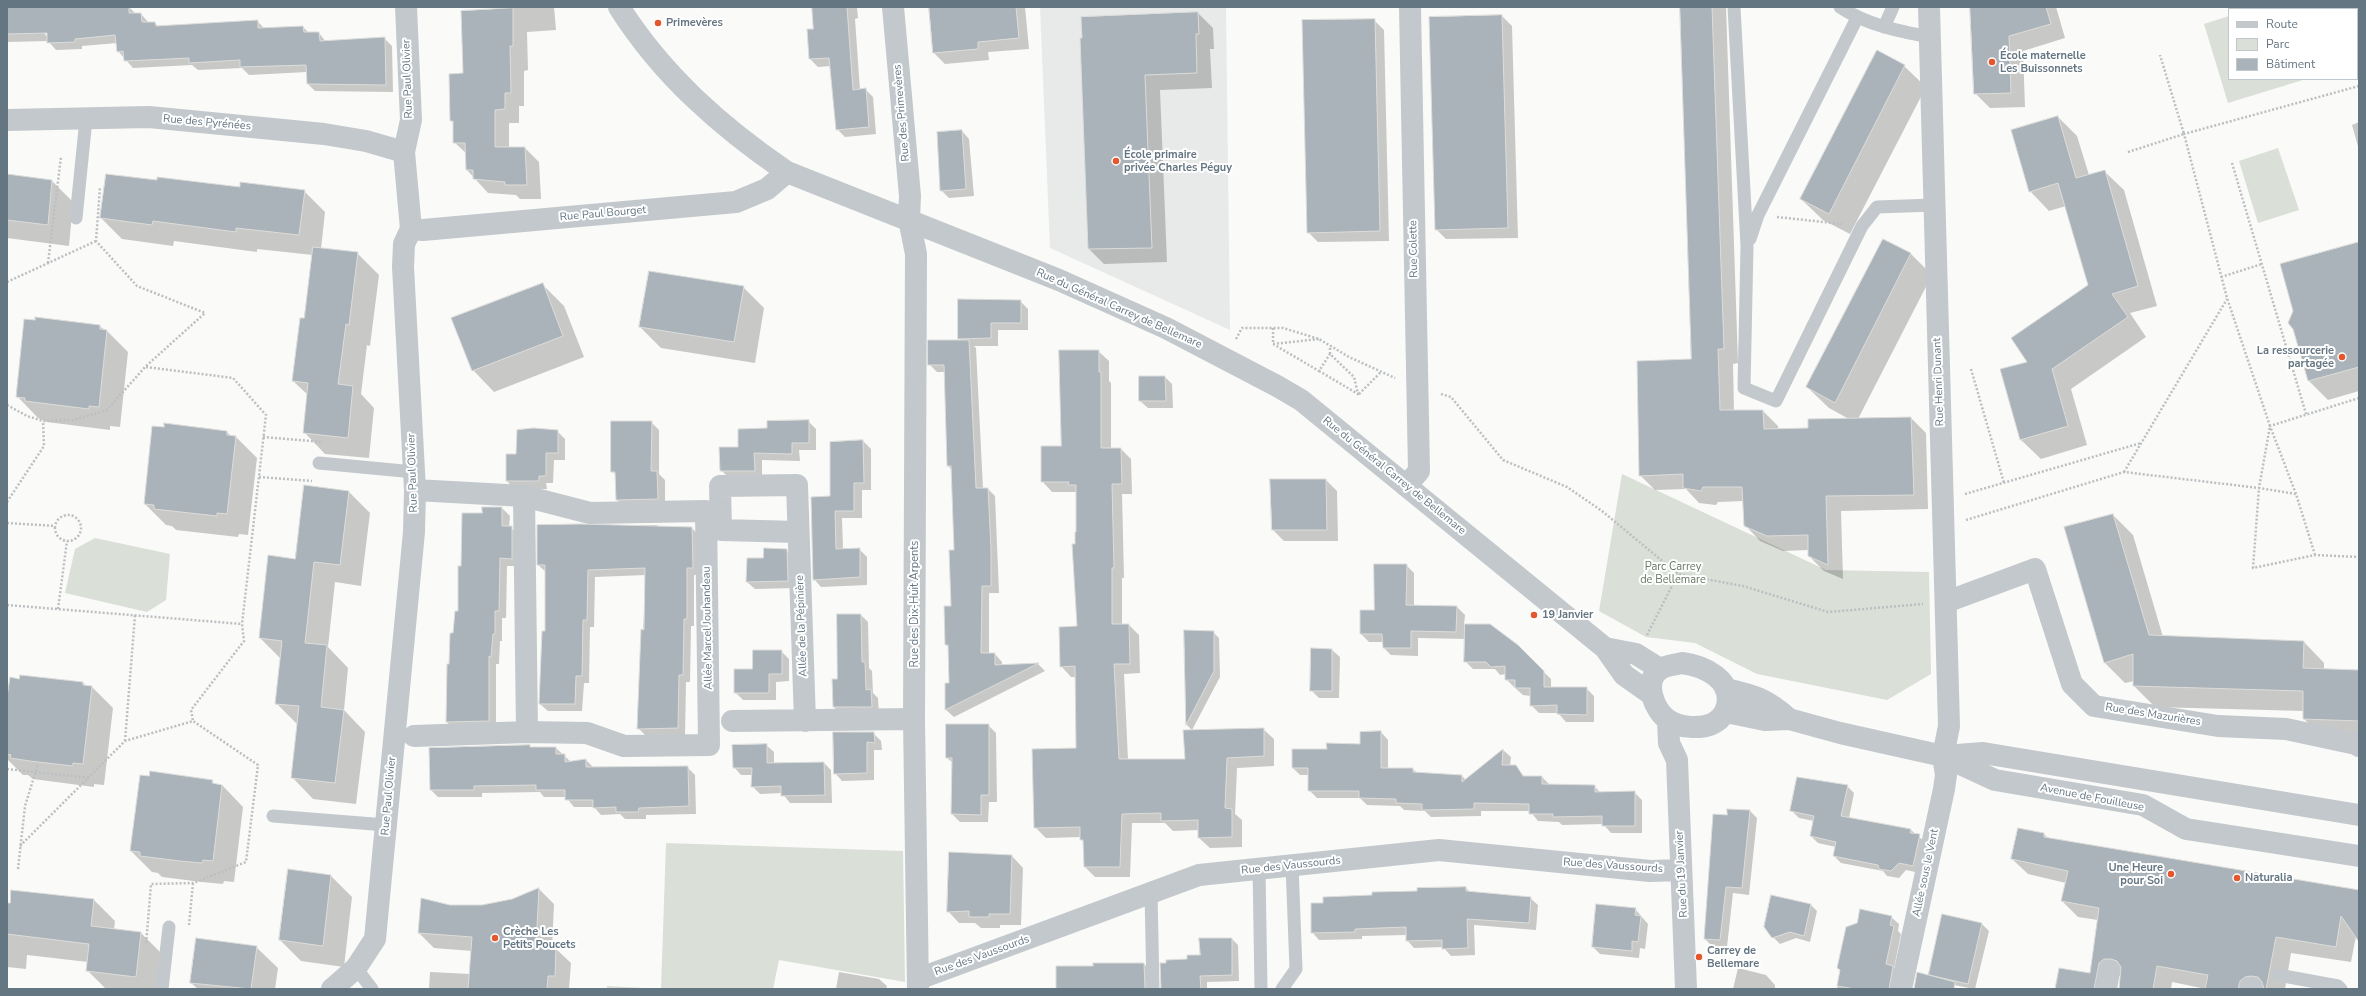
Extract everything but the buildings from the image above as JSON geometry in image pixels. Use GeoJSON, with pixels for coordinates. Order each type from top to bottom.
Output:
{"type":"FeatureCollection","features":[{"type":"Feature","properties":{"kind":"street","name":"Rue Paul Olivier"},"geometry":{"type":"LineString","coordinates":[[356,968],[374,939],[407,616],[414,481],[403,267],[404,244],[411,230],[404,152],[411,120],[406,7]]}},
{"type":"Feature","properties":{"kind":"street","name":"Rue du Général Carrey de Bellemare"},"geometry":{"type":"LineString","coordinates":[[619,7],[667,73],[716,119],[758,152],[787,172],[909,219],[1059,280],[1166,328],[1225,358],[1301,400],[1606,648],[1624,675],[1651,694]]}},
{"type":"Feature","properties":{"kind":"street","name":"Rue des Primevères"},"geometry":{"type":"LineString","coordinates":[[893,7],[910,196],[909,219]]}},
{"type":"Feature","properties":{"kind":"street","name":"Rue Colette"},"geometry":{"type":"LineString","coordinates":[[1406,486],[1419,471],[1416,384],[1410,7]]}},
{"type":"Feature","properties":{"kind":"street","name":"Rue Henri Dunant"},"geometry":{"type":"LineString","coordinates":[[1929,7],[1949,726],[1943,756]]}},
{"type":"Feature","properties":{"kind":"street","name":"Rue des Pyrénées"},"geometry":{"type":"LineString","coordinates":[[7,120],[149,117],[324,134],[366,141],[404,152]]}},
{"type":"Feature","properties":{"kind":"street","name":"Rue Paul Bourget"},"geometry":{"type":"LineString","coordinates":[[411,230],[736,202],[767,189],[787,172]]}},
{"type":"Feature","properties":{"kind":"street","name":"Rue des Dix-Huit Arpents"},"geometry":{"type":"LineString","coordinates":[[909,219],[916,254],[914,719],[918,984]]}},
{"type":"Feature","properties":{"kind":"street","name":"Allée Marcel Jouhandeau"},"geometry":{"type":"LineString","coordinates":[[414,481],[524,496],[590,513],[706,511],[709,745],[624,746],[587,733],[527,732],[414,736]]}},
{"type":"Feature","properties":{"kind":"street"},"geometry":{"type":"LineString","coordinates":[[524,496],[527,732]]}},
{"type":"Feature","properties":{"kind":"street","name":"Allée de la Pépinière"},"geometry":{"type":"LineString","coordinates":[[798,532],[805,721]]}},
{"type":"Feature","properties":{"kind":"street","name":"Rue des Mazurières"},"geometry":{"type":"LineString","coordinates":[[1946,602],[2035,569],[2072,684],[2094,706],[2218,726],[2286,729],[2359,746]]}},
{"type":"Feature","properties":{"kind":"street","name":"Rue du Général Carrey de Bellemare"},"geometry":{"type":"LineString","coordinates":[[1606,648],[1636,654],[1660,669]]}},
{"type":"Feature","properties":{"kind":"street"},"geometry":{"type":"LineString","coordinates":[[1682,663],[1699,666],[1720,679],[1726,689],[1728,702],[1726,712],[1711,724],[1692,727],[1668,720],[1660,711],[1651,694],[1654,675],[1660,669],[1682,663]]}},
{"type":"Feature","properties":{"kind":"street","name":"Avenue de Fouilleuse"},"geometry":{"type":"LineString","coordinates":[[1726,689],[1754,695],[1770,702],[1789,719]]}},
{"type":"Feature","properties":{"kind":"street","name":"Avenue de Fouilleuse"},"geometry":{"type":"LineString","coordinates":[[1726,712],[1765,720],[1789,719],[1847,735],[1943,756],[1995,780],[2143,806],[2186,829],[2359,856]]}},
{"type":"Feature","properties":{"kind":"street"},"geometry":{"type":"LineString","coordinates":[[732,721],[914,719]]}},
{"type":"Feature","properties":{"kind":"street","name":"Rue du 19 Janvier"},"geometry":{"type":"LineString","coordinates":[[1668,720],[1669,743],[1677,760],[1686,989]]}},
{"type":"Feature","properties":{"kind":"street"},"geometry":{"type":"LineString","coordinates":[[1677,760],[1688,745],[1692,727]]}},
{"type":"Feature","properties":{"kind":"street","name":"Avenue de Fouilleuse"},"geometry":{"type":"LineString","coordinates":[[1943,756],[1983,753],[2359,815]]}},
{"type":"Feature","properties":{"kind":"street","name":"Allée sous le Vent"},"geometry":{"type":"LineString","coordinates":[[1901,989],[1944,789],[1946,775],[1943,756]]}},
{"type":"Feature","properties":{"kind":"street","name":"Rue des Vaussourds"},"geometry":{"type":"LineString","coordinates":[[918,984],[1199,875],[1439,850],[1650,871],[1681,870]]}},
{"type":"Feature","properties":{"kind":"street"},"geometry":{"type":"LineString","coordinates":[[332,989],[356,968]]}},
{"type":"Feature","properties":{"kind":"lane"},"geometry":{"type":"LineString","coordinates":[[1734,7],[1748,246],[1744,388],[1776,401],[1862,226],[1877,207],[1934,205]]}},
{"type":"Feature","properties":{"kind":"lane"},"geometry":{"type":"LineString","coordinates":[[1840,7],[1856,18],[1884,27],[1930,37]]}},
{"type":"Feature","properties":{"kind":"lane"},"geometry":{"type":"LineString","coordinates":[[1884,27],[1893,7]]}},
{"type":"Feature","properties":{"kind":"lane"},"geometry":{"type":"LineString","coordinates":[[1748,246],[1758,215],[1856,18]]}},
{"type":"Feature","properties":{"kind":"lane"},"geometry":{"type":"LineString","coordinates":[[76,119],[76,218]]}},
{"type":"Feature","properties":{"kind":"lane"},"geometry":{"type":"LineString","coordinates":[[319,463],[414,481]]}},
{"type":"Feature","properties":{"kind":"lane"},"geometry":{"type":"LineString","coordinates":[[273,816],[386,825]]}},
{"type":"Feature","properties":{"kind":"lane"},"geometry":{"type":"LineString","coordinates":[[1282,989],[1296,968],[1292,865]]}},
{"type":"Feature","properties":{"kind":"lane"},"geometry":{"type":"LineString","coordinates":[[1259,869],[1261,989]]}},
{"type":"Feature","properties":{"kind":"lane"},"geometry":{"type":"LineString","coordinates":[[1151,893],[1153,989]]}},
{"type":"Feature","properties":{"kind":"lane"},"geometry":{"type":"LineString","coordinates":[[162,989],[169,927]]}},
{"type":"Feature","properties":{"kind":"lane"},"geometry":{"type":"LineString","coordinates":[[356,968],[372,989]]}},
{"type":"Feature","properties":{"kind":"lane"},"geometry":{"type":"LineString","coordinates":[[2278,975],[2338,986],[2340,989]]}},
{"type":"Feature","properties":{"kind":"path"},"geometry":{"type":"LineString","coordinates":[[2160,54],[2184,134],[2227,298],[2270,426],[2296,494],[2315,555]]}},
{"type":"Feature","properties":{"kind":"path"},"geometry":{"type":"LineString","coordinates":[[2128,152],[2184,134],[2359,86]]}},
{"type":"Feature","properties":{"kind":"path"},"geometry":{"type":"LineString","coordinates":[[48,263],[76,119]]}},
{"type":"Feature","properties":{"kind":"path"},"geometry":{"type":"LineString","coordinates":[[2232,163],[2306,414]]}},
{"type":"Feature","properties":{"kind":"path"},"geometry":{"type":"LineString","coordinates":[[1758,215],[1862,226]]}},
{"type":"Feature","properties":{"kind":"path"},"geometry":{"type":"LineString","coordinates":[[7,282],[96,241],[137,286],[205,313],[146,367],[107,410],[73,420],[43,421],[27,416],[7,406]]}},
{"type":"Feature","properties":{"kind":"path"},"geometry":{"type":"LineString","coordinates":[[2221,277],[2262,264]]}},
{"type":"Feature","properties":{"kind":"path"},"geometry":{"type":"LineString","coordinates":[[2124,472],[2227,298]]}},
{"type":"Feature","properties":{"kind":"path"},"geometry":{"type":"LineString","coordinates":[[1225,358],[1242,328],[1284,328],[1319,339],[1380,373],[1451,397],[1503,460],[1567,487],[1602,511],[1678,574],[1743,586],[1828,612],[1946,602]]}},
{"type":"Feature","properties":{"kind":"path"},"geometry":{"type":"LineString","coordinates":[[1273,328],[1273,344]]}},
{"type":"Feature","properties":{"kind":"path"},"geometry":{"type":"LineString","coordinates":[[1273,344],[1319,339]]}},
{"type":"Feature","properties":{"kind":"path"},"geometry":{"type":"LineString","coordinates":[[1273,344],[1358,394]]}},
{"type":"Feature","properties":{"kind":"path"},"geometry":{"type":"LineString","coordinates":[[1319,371],[1330,354],[1330,346]]}},
{"type":"Feature","properties":{"kind":"path"},"geometry":{"type":"LineString","coordinates":[[1330,354],[1354,377],[1358,394]]}},
{"type":"Feature","properties":{"kind":"path"},"geometry":{"type":"LineString","coordinates":[[145,952],[151,884],[193,883],[246,862],[258,765],[193,721],[191,710],[244,641],[242,624],[266,415],[233,378],[146,367]]}},
{"type":"Feature","properties":{"kind":"path"},"geometry":{"type":"LineString","coordinates":[[1971,369],[2004,483]]}},
{"type":"Feature","properties":{"kind":"path"},"geometry":{"type":"LineString","coordinates":[[1358,394],[1380,373]]}},
{"type":"Feature","properties":{"kind":"path"},"geometry":{"type":"LineString","coordinates":[[2270,426],[2359,398]]}},
{"type":"Feature","properties":{"kind":"path"},"geometry":{"type":"LineString","coordinates":[[7,502],[44,446],[43,421]]}},
{"type":"Feature","properties":{"kind":"path"},"geometry":{"type":"LineString","coordinates":[[2270,426],[2259,488],[2253,568],[2315,555],[2359,557]]}},
{"type":"Feature","properties":{"kind":"path"},"geometry":{"type":"LineString","coordinates":[[1943,501],[2141,443]]}},
{"type":"Feature","properties":{"kind":"path"},"geometry":{"type":"LineString","coordinates":[[1943,527],[2124,472],[2259,488],[2296,494]]}},
{"type":"Feature","properties":{"kind":"path"},"geometry":{"type":"LineString","coordinates":[[67,515],[78,520],[81,532],[76,539],[67,541],[57,534],[55,526],[59,519],[67,515]]}},
{"type":"Feature","properties":{"kind":"path"},"geometry":{"type":"LineString","coordinates":[[7,523],[55,526]]}},
{"type":"Feature","properties":{"kind":"path"},"geometry":{"type":"LineString","coordinates":[[58,609],[67,541]]}},
{"type":"Feature","properties":{"kind":"path"},"geometry":{"type":"LineString","coordinates":[[1646,638],[1678,574]]}},
{"type":"Feature","properties":{"kind":"path"},"geometry":{"type":"LineString","coordinates":[[7,605],[242,624]]}},
{"type":"Feature","properties":{"kind":"path"},"geometry":{"type":"LineString","coordinates":[[125,741],[135,615]]}},
{"type":"Feature","properties":{"kind":"path"},"geometry":{"type":"LineString","coordinates":[[20,846],[125,741],[193,721]]}},
{"type":"Feature","properties":{"kind":"path"},"geometry":{"type":"LineString","coordinates":[[18,869],[25,806],[38,764]]}},
{"type":"Feature","properties":{"kind":"path"},"geometry":{"type":"LineString","coordinates":[[7,769],[89,778]]}},
{"type":"Feature","properties":{"kind":"shaded area"},"geometry":{"type":"Polygon","coordinates":[[[1040,7],[1226,7],[1230,330],[1050,248],[1040,7]]]}},
{"type":"Feature","properties":{"kind":"green space"},"geometry":{"type":"Polygon","coordinates":[[[2359,7],[2359,63],[2358,8],[2257,8],[2359,7]]]}},
{"type":"Feature","properties":{"kind":"green space"},"geometry":{"type":"Polygon","coordinates":[[[2228,16],[2228,80],[2303,80],[2228,103],[2204,24],[2228,16]]]}},
{"type":"Feature","properties":{"kind":"green space"},"geometry":{"type":"Polygon","coordinates":[[[2278,148],[2299,210],[2258,223],[2239,161],[2278,148]]]}},
{"type":"Feature","properties":{"kind":"green space","name":"Parc Carrey de Bellemare"},"geometry":{"type":"Polygon","coordinates":[[[1622,474],[1826,570],[1929,572],[1931,674],[1887,700],[1757,674],[1695,643],[1646,637],[1599,611],[1622,474]]]}},
{"type":"Feature","properties":{"kind":"green space"},"geometry":{"type":"Polygon","coordinates":[[[95,538],[170,554],[166,600],[147,612],[65,593],[75,549],[95,538]]]}},
{"type":"Feature","properties":{"kind":"green space"},"geometry":{"type":"Polygon","coordinates":[[[666,843],[903,851],[905,982],[779,960],[773,989],[661,989],[666,843]]]}},
{"type":"Feature","properties":{"kind":"green space"},"geometry":{"type":"Polygon","coordinates":[[[607,986],[661,989],[607,989],[607,986]]]}},
{"type":"Feature","properties":{"kind":"place","name":"Primevères"},"geometry":{"type":"Point","coordinates":[658,23]}},
{"type":"Feature","properties":{"kind":"place","name":"École maternelle Les Buissonnets"},"geometry":{"type":"Point","coordinates":[1992,62]}},
{"type":"Feature","properties":{"kind":"place","name":"École primaire privée Charles Péguy"},"geometry":{"type":"Point","coordinates":[1116,161]}},
{"type":"Feature","properties":{"kind":"place","name":"La ressourcerie partagée"},"geometry":{"type":"Point","coordinates":[2342,357]}},
{"type":"Feature","properties":{"kind":"place","name":"19 Janvier"},"geometry":{"type":"Point","coordinates":[1534,615]}},
{"type":"Feature","properties":{"kind":"place","name":"Une Heure pour Soi"},"geometry":{"type":"Point","coordinates":[2171,874]}},
{"type":"Feature","properties":{"kind":"place","name":"Naturalia"},"geometry":{"type":"Point","coordinates":[2237,878]}},
{"type":"Feature","properties":{"kind":"place","name":"Crèche Les Petits Poucets"},"geometry":{"type":"Point","coordinates":[495,938]}},
{"type":"Feature","properties":{"kind":"place","name":"Carrey de Bellemare"},"geometry":{"type":"Point","coordinates":[1699,957]}}]}
